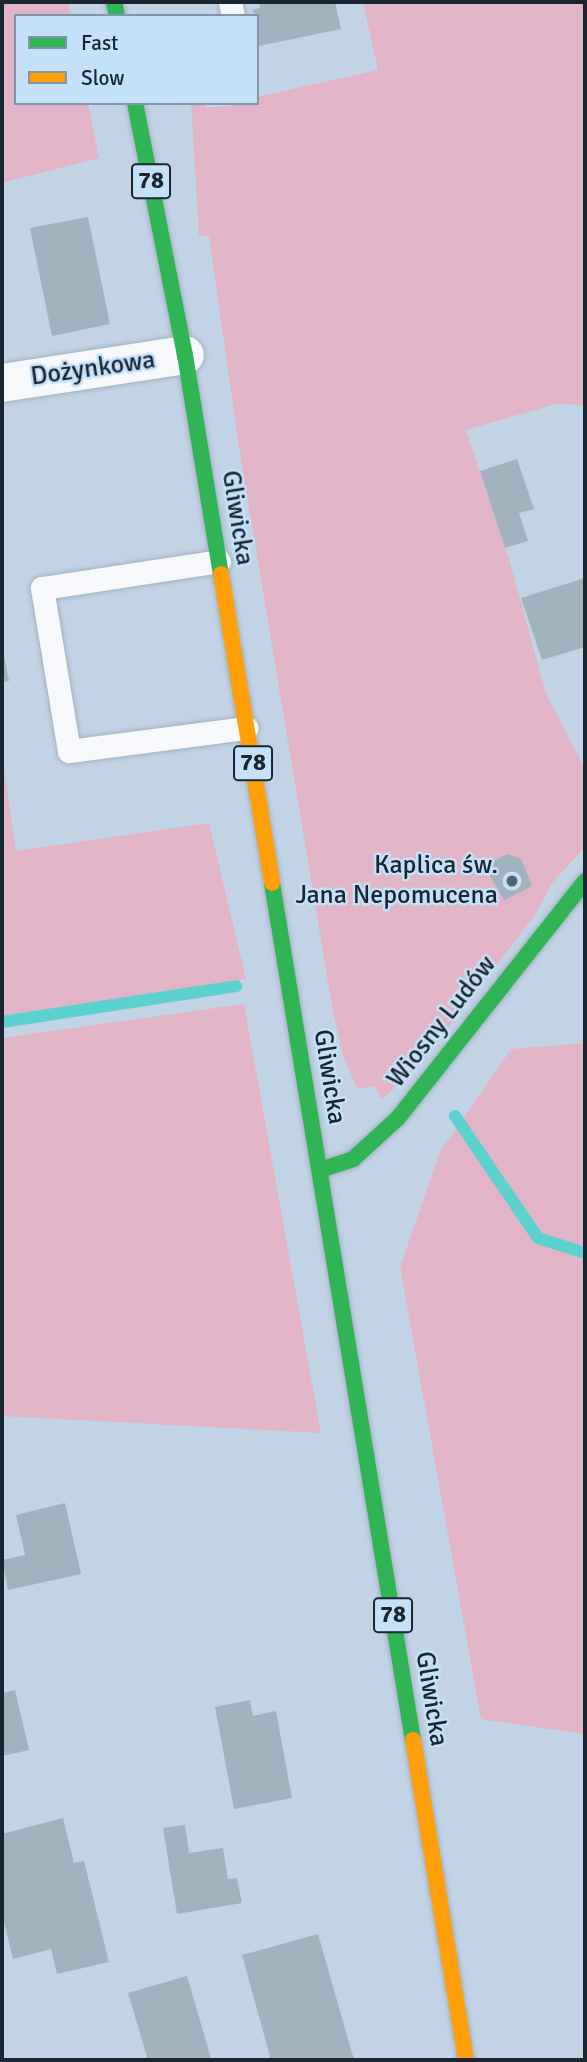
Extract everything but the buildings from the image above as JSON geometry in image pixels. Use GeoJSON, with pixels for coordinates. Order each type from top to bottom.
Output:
{"type":"FeatureCollection","features":[{"type":"Feature","properties":{"kind":"main road","name":"Gliwicka"},"geometry":{"type":"LineString","coordinates":[[135,105],[185,355],[466,2060]]}},
{"type":"Feature","properties":{"kind":"main road","name":"Wiosny Ludów"},"geometry":{"type":"LineString","coordinates":[[320,1170],[354,1159],[398,1118],[585,881]]}},
{"type":"Feature","properties":{"kind":"street","name":"Dożynkowa"},"geometry":{"type":"LineString","coordinates":[[2,383],[185,355]]}},
{"type":"Feature","properties":{"kind":"lane"},"geometry":{"type":"LineString","coordinates":[[219,561],[42,588],[69,751],[247,728]]}},
{"type":"Feature","properties":{"kind":"shaded area"},"geometry":{"type":"Polygon","coordinates":[[[2,2],[68,2],[71,14],[14,14],[14,105],[88,105],[99,158],[2,183],[2,2]]]}},
{"type":"Feature","properties":{"kind":"shaded area"},"geometry":{"type":"Polygon","coordinates":[[[363,2],[585,2],[585,405],[556,404],[466,430],[509,559],[546,694],[585,769],[585,847],[552,883],[535,915],[421,1063],[381,1100],[375,1086],[357,1089],[342,1052],[332,1006],[240,454],[209,236],[199,235],[191,105],[205,105],[206,108],[259,105],[259,97],[378,70],[363,2]]]}},
{"type":"Feature","properties":{"kind":"shaded area"},"geometry":{"type":"Polygon","coordinates":[[[2,755],[16,851],[209,823],[246,979],[2,1017],[2,755]]]}},
{"type":"Feature","properties":{"kind":"shaded area"},"geometry":{"type":"Polygon","coordinates":[[[244,1004],[321,1433],[2,1416],[2,1038],[244,1004]]]}},
{"type":"Feature","properties":{"kind":"shaded area"},"geometry":{"type":"Polygon","coordinates":[[[585,1043],[585,1734],[481,1719],[400,1267],[440,1152],[511,1049],[585,1043]]]}},
{"type":"Feature","properties":{"kind":"waterway"},"geometry":{"type":"LineString","coordinates":[[2,1022],[236,986]]}},
{"type":"Feature","properties":{"kind":"waterway"},"geometry":{"type":"LineString","coordinates":[[455,1116],[538,1238],[585,1253]]}},
{"type":"Feature","properties":{"kind":"traffic: fast"},"geometry":{"type":"LineString","coordinates":[[114,2],[117,14]]}},
{"type":"Feature","properties":{"kind":"traffic: fast"},"geometry":{"type":"LineString","coordinates":[[135,105],[185,355],[221,574]]}},
{"type":"Feature","properties":{"kind":"traffic: fast"},"geometry":{"type":"LineString","coordinates":[[320,1170],[353,1159],[398,1118],[585,881]]}},
{"type":"Feature","properties":{"kind":"traffic: fast"},"geometry":{"type":"LineString","coordinates":[[272,883],[413,1740]]}},
{"type":"Feature","properties":{"kind":"traffic: slow"},"geometry":{"type":"LineString","coordinates":[[221,574],[272,883]]}},
{"type":"Feature","properties":{"kind":"traffic: slow"},"geometry":{"type":"LineString","coordinates":[[413,1740],[466,2060]]}},
{"type":"Feature","properties":{"kind":"place","name":"Kaplica św. Jana Nepomucena"},"geometry":{"type":"Point","coordinates":[512,881]}}]}
